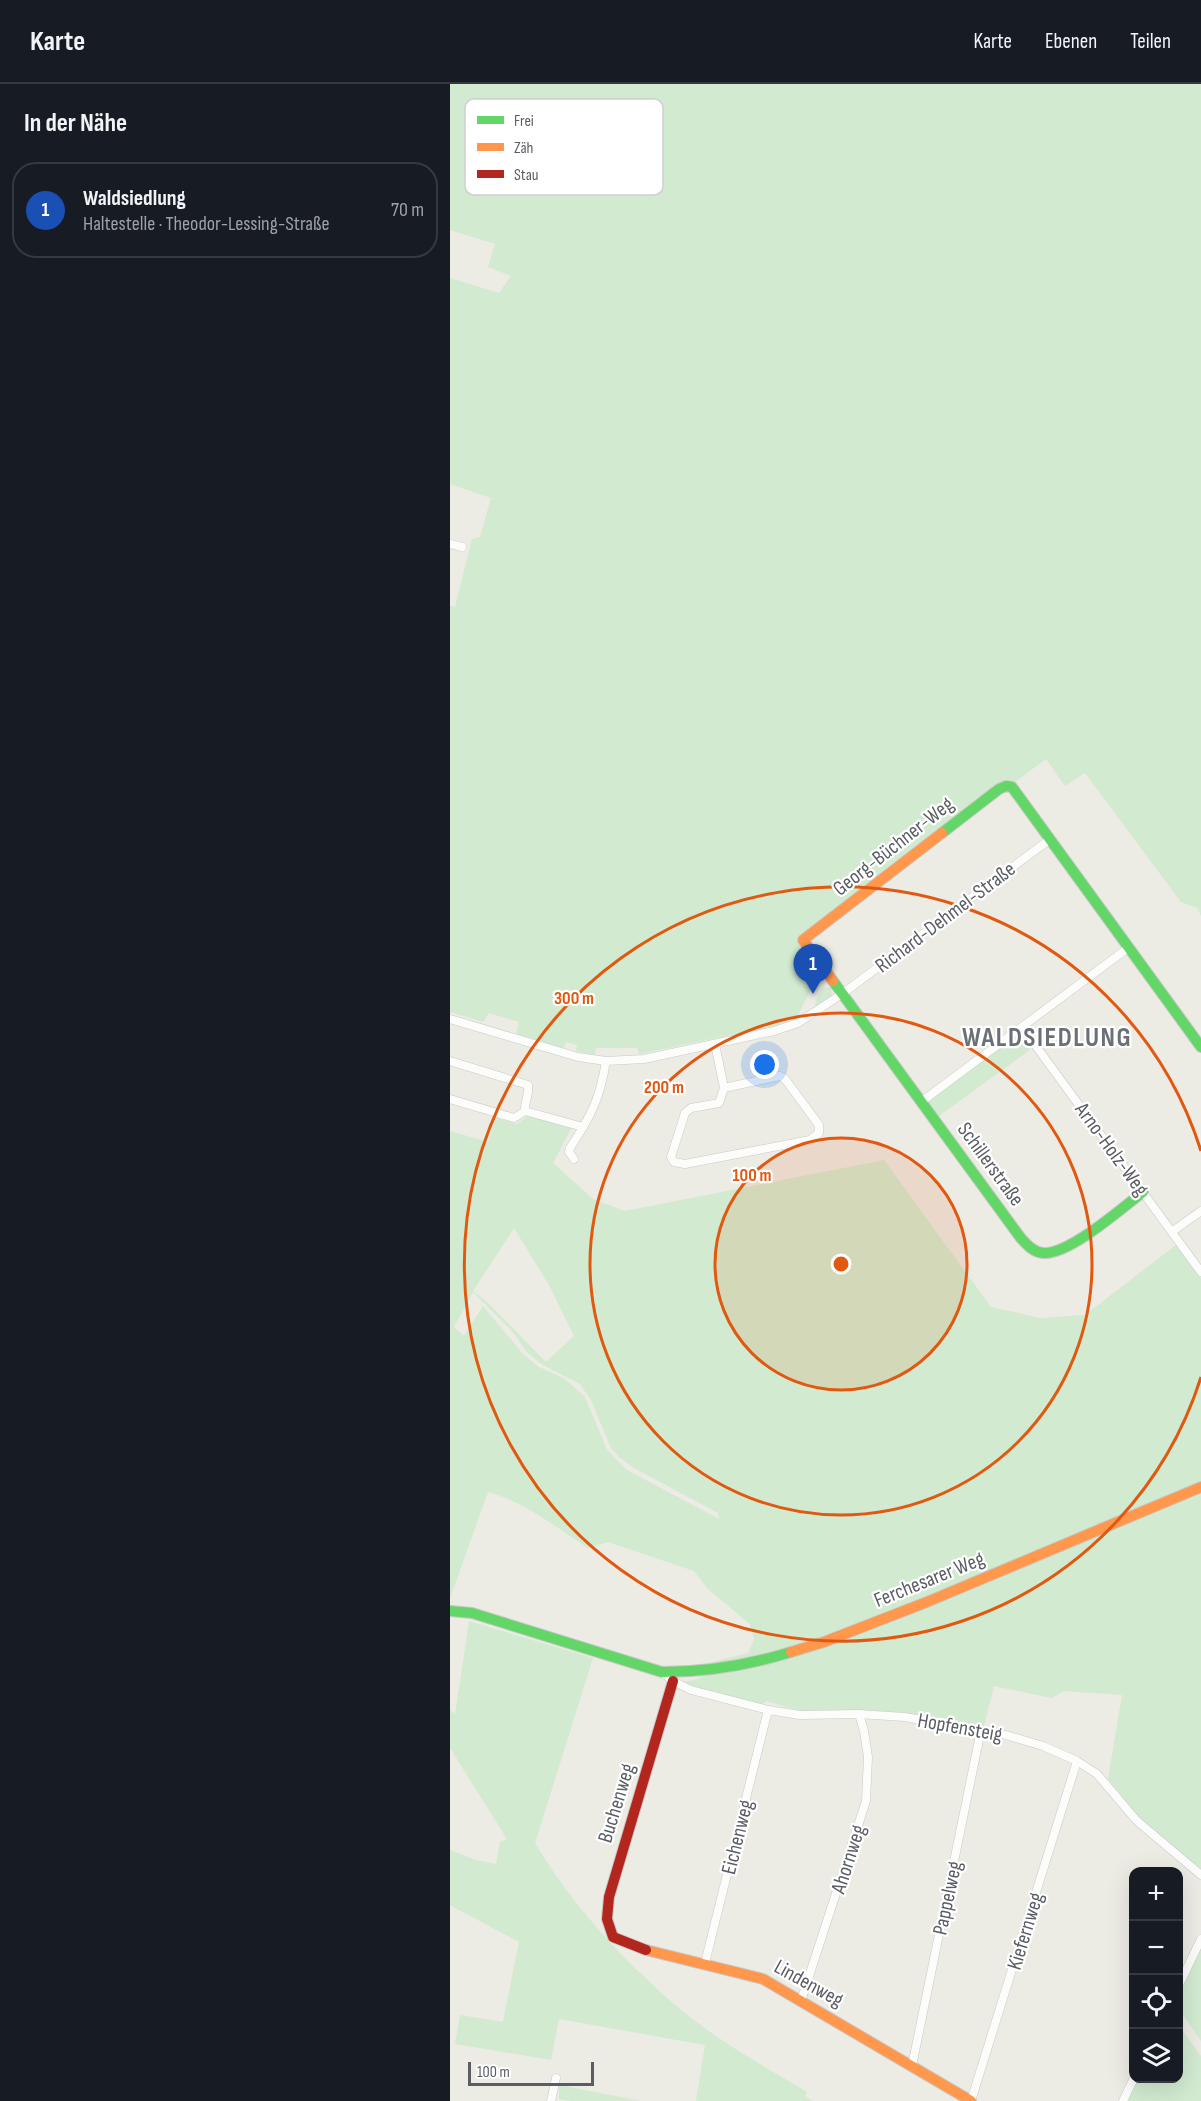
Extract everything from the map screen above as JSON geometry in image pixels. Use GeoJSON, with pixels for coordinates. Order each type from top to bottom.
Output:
{"type":"FeatureCollection","features":[{"type":"Feature","properties":{"kind":"street"},"geometry":{"type":"LineString","coordinates":[[450,544],[462,547]]}},
{"type":"Feature","properties":{"kind":"street","name":"Georg-Büchner-Weg"},"geometry":{"type":"LineString","coordinates":[[842,994],[803,940],[999,789],[1006,786],[1012,787],[1048,840]]}},
{"type":"Feature","properties":{"kind":"street"},"geometry":{"type":"LineString","coordinates":[[1048,840],[1201,1047]]}},
{"type":"Feature","properties":{"kind":"street","name":"Richard-Dehmel-Straße"},"geometry":{"type":"LineString","coordinates":[[450,1019],[578,1057],[606,1061],[644,1059],[774,1031],[798,1023],[842,994],[1048,840]]}},
{"type":"Feature","properties":{"kind":"street"},"geometry":{"type":"LineString","coordinates":[[921,1102],[1128,948]]}},
{"type":"Feature","properties":{"kind":"street","name":"Schillerstraße"},"geometry":{"type":"LineString","coordinates":[[842,994],[1031,1249],[1043,1253],[1071,1245],[1143,1192]]}},
{"type":"Feature","properties":{"kind":"street","name":"Arno-Holz-Weg"},"geometry":{"type":"LineString","coordinates":[[1022,1027],[1201,1272]]}},
{"type":"Feature","properties":{"kind":"street"},"geometry":{"type":"LineString","coordinates":[[715,1044],[724,1088],[719,1102],[691,1108],[685,1113],[671,1157],[674,1162],[685,1164],[810,1140],[819,1133],[819,1125],[785,1079],[780,1076],[724,1088]]}},
{"type":"Feature","properties":{"kind":"street"},"geometry":{"type":"LineString","coordinates":[[450,1061],[528,1085],[529,1089],[524,1102],[525,1111]]}},
{"type":"Feature","properties":{"kind":"street"},"geometry":{"type":"LineString","coordinates":[[574,1159],[569,1152],[570,1148],[594,1110],[603,1084],[606,1061]]}},
{"type":"Feature","properties":{"kind":"street"},"geometry":{"type":"LineString","coordinates":[[450,1099],[514,1118],[525,1111],[583,1127]]}},
{"type":"Feature","properties":{"kind":"street"},"geometry":{"type":"LineString","coordinates":[[1173,1231],[1201,1211]]}},
{"type":"Feature","properties":{"kind":"street","name":"Ferchesarer Weg"},"geometry":{"type":"LineString","coordinates":[[450,1611],[472,1613],[551,1640],[662,1672],[688,1672],[758,1662],[824,1642],[927,1602],[1201,1487]]}},
{"type":"Feature","properties":{"kind":"street","name":"Ferchesarer Weg"},"geometry":{"type":"LineString","coordinates":[[662,1672],[673,1682]]}},
{"type":"Feature","properties":{"kind":"street","name":"Hopfensteig"},"geometry":{"type":"LineString","coordinates":[[673,1682],[691,1690],[768,1710],[800,1714],[895,1716],[1019,1737],[1077,1761],[1103,1779],[1137,1821],[1201,1875]]}},
{"type":"Feature","properties":{"kind":"street","name":"Buchenweg"},"geometry":{"type":"LineString","coordinates":[[613,1937],[607,1919],[607,1903],[673,1682]]}},
{"type":"Feature","properties":{"kind":"street","name":"Eichenweg"},"geometry":{"type":"LineString","coordinates":[[705,1963],[768,1710]]}},
{"type":"Feature","properties":{"kind":"street","name":"Ahornweg"},"geometry":{"type":"LineString","coordinates":[[801,2001],[866,1800],[868,1757],[859,1714]]}},
{"type":"Feature","properties":{"kind":"street","name":"Pappelweg"},"geometry":{"type":"LineString","coordinates":[[912,2066],[981,1730]]}},
{"type":"Feature","properties":{"kind":"street","name":"Kiefernweg"},"geometry":{"type":"LineString","coordinates":[[971,2101],[1077,1761]]}},
{"type":"Feature","properties":{"kind":"street","name":"Lindenweg"},"geometry":{"type":"LineString","coordinates":[[613,1937],[651,1951],[763,1979],[971,2101]]}},
{"type":"Feature","properties":{"kind":"street"},"geometry":{"type":"LineString","coordinates":[[1183,1978],[1201,1939]]}},
{"type":"Feature","properties":{"kind":"street"},"geometry":{"type":"LineString","coordinates":[[551,2101],[556,2078]]}},
{"type":"Feature","properties":{"kind":"street"},"geometry":{"type":"LineString","coordinates":[[1123,2101],[1132,2083]]}},
{"type":"Feature","properties":{"kind":"green space"},"geometry":{"type":"Polygon","coordinates":[[[450,84],[1201,84],[1201,916],[1197,908],[1181,902],[1085,773],[1065,786],[1046,759],[1015,782],[998,784],[872,879],[802,936],[823,975],[810,991],[797,1017],[775,1026],[639,1054],[637,1048],[596,1048],[595,1055],[576,1051],[577,1045],[566,1042],[564,1048],[516,1035],[519,1022],[489,1013],[483,1022],[450,1012],[450,606],[455,607],[472,539],[480,537],[491,498],[450,484],[450,278],[499,293],[511,276],[488,267],[495,244],[450,230],[450,84]]]}},
{"type":"Feature","properties":{"kind":"green space"},"geometry":{"type":"Polygon","coordinates":[[[831,987],[832,995],[815,1007],[822,988],[831,987]]]}},
{"type":"Feature","properties":{"kind":"green space"},"geometry":{"type":"Polygon","coordinates":[[[1020,1034],[1031,1049],[939,1116],[928,1101],[1020,1034]]]}},
{"type":"Feature","properties":{"kind":"green space"},"geometry":{"type":"Polygon","coordinates":[[[529,1115],[572,1127],[553,1163],[593,1199],[625,1211],[884,1160],[991,1307],[1040,1318],[1085,1315],[1176,1245],[1201,1278],[1201,1869],[1141,1820],[1108,1779],[1122,1695],[1064,1691],[1052,1698],[994,1686],[984,1726],[899,1712],[800,1711],[766,1701],[761,1705],[681,1683],[701,1678],[688,1668],[748,1653],[754,1640],[750,1624],[708,1589],[694,1571],[608,1542],[588,1548],[528,1509],[488,1492],[450,1598],[450,1131],[488,1142],[496,1118],[517,1124],[529,1115]],[[514,1228],[473,1291],[488,1303],[546,1362],[574,1336],[549,1285],[514,1228]],[[473,1292],[454,1327],[464,1336],[483,1306],[523,1354],[539,1367],[565,1379],[585,1397],[607,1450],[627,1470],[719,1519],[718,1513],[634,1468],[620,1458],[611,1448],[591,1400],[580,1384],[541,1364],[526,1351],[513,1332],[473,1292]]]}},
{"type":"Feature","properties":{"kind":"green space"},"geometry":{"type":"Polygon","coordinates":[[[469,1621],[593,1658],[535,1843],[583,1911],[659,1991],[710,2032],[807,2092],[805,2096],[812,2101],[696,2101],[705,2045],[559,2019],[551,2060],[455,2044],[460,2015],[503,2022],[519,1942],[450,1905],[450,1850],[476,1860],[496,1864],[500,1842],[507,1839],[450,1748],[450,1709],[455,1715],[469,1621]]]}},
{"type":"Feature","properties":{"kind":"green space"},"geometry":{"type":"Polygon","coordinates":[[[1201,1947],[1201,2041],[1183,2015],[1183,1983],[1201,1947]]]}},
{"type":"Feature","properties":{"kind":"green space"},"geometry":{"type":"Polygon","coordinates":[[[1183,2031],[1201,2056],[1201,2101],[1125,2101],[1134,2083],[1183,2083],[1183,2031]]]}},
{"type":"Feature","properties":{"kind":"green space"},"geometry":{"type":"Polygon","coordinates":[[[559,2085],[641,2101],[559,2099],[559,2085]]]}},
{"type":"Feature","properties":{"kind":"traffic: fast"},"geometry":{"type":"LineString","coordinates":[[942,833],[999,789],[1006,786],[1012,787],[1201,1047]]}},
{"type":"Feature","properties":{"kind":"traffic: fast"},"geometry":{"type":"LineString","coordinates":[[833,981],[1027,1245],[1043,1253],[1067,1247],[1095,1229],[1143,1192]]}},
{"type":"Feature","properties":{"kind":"traffic: fast"},"geometry":{"type":"LineString","coordinates":[[450,1611],[472,1613],[662,1672],[727,1667],[791,1652]]}},
{"type":"Feature","properties":{"kind":"traffic: slow"},"geometry":{"type":"LineString","coordinates":[[833,981],[803,940],[942,833]]}},
{"type":"Feature","properties":{"kind":"traffic: slow"},"geometry":{"type":"LineString","coordinates":[[791,1652],[824,1642],[927,1602],[1201,1487]]}},
{"type":"Feature","properties":{"kind":"traffic: slow"},"geometry":{"type":"LineString","coordinates":[[646,1950],[763,1979],[971,2101]]}},
{"type":"Feature","properties":{"kind":"traffic: jam"},"geometry":{"type":"LineString","coordinates":[[646,1950],[613,1937],[607,1919],[609,1897],[673,1681]]}},
{"type":"Feature","properties":{"kind":"place","name":"Waldsiedlung"},"geometry":{"type":"Point","coordinates":[813,994]}},
{"type":"Feature","properties":{"kind":"district","name":"WALDSIEDLUNG"},"geometry":{"type":"Point","coordinates":[1047,1037]}}]}
